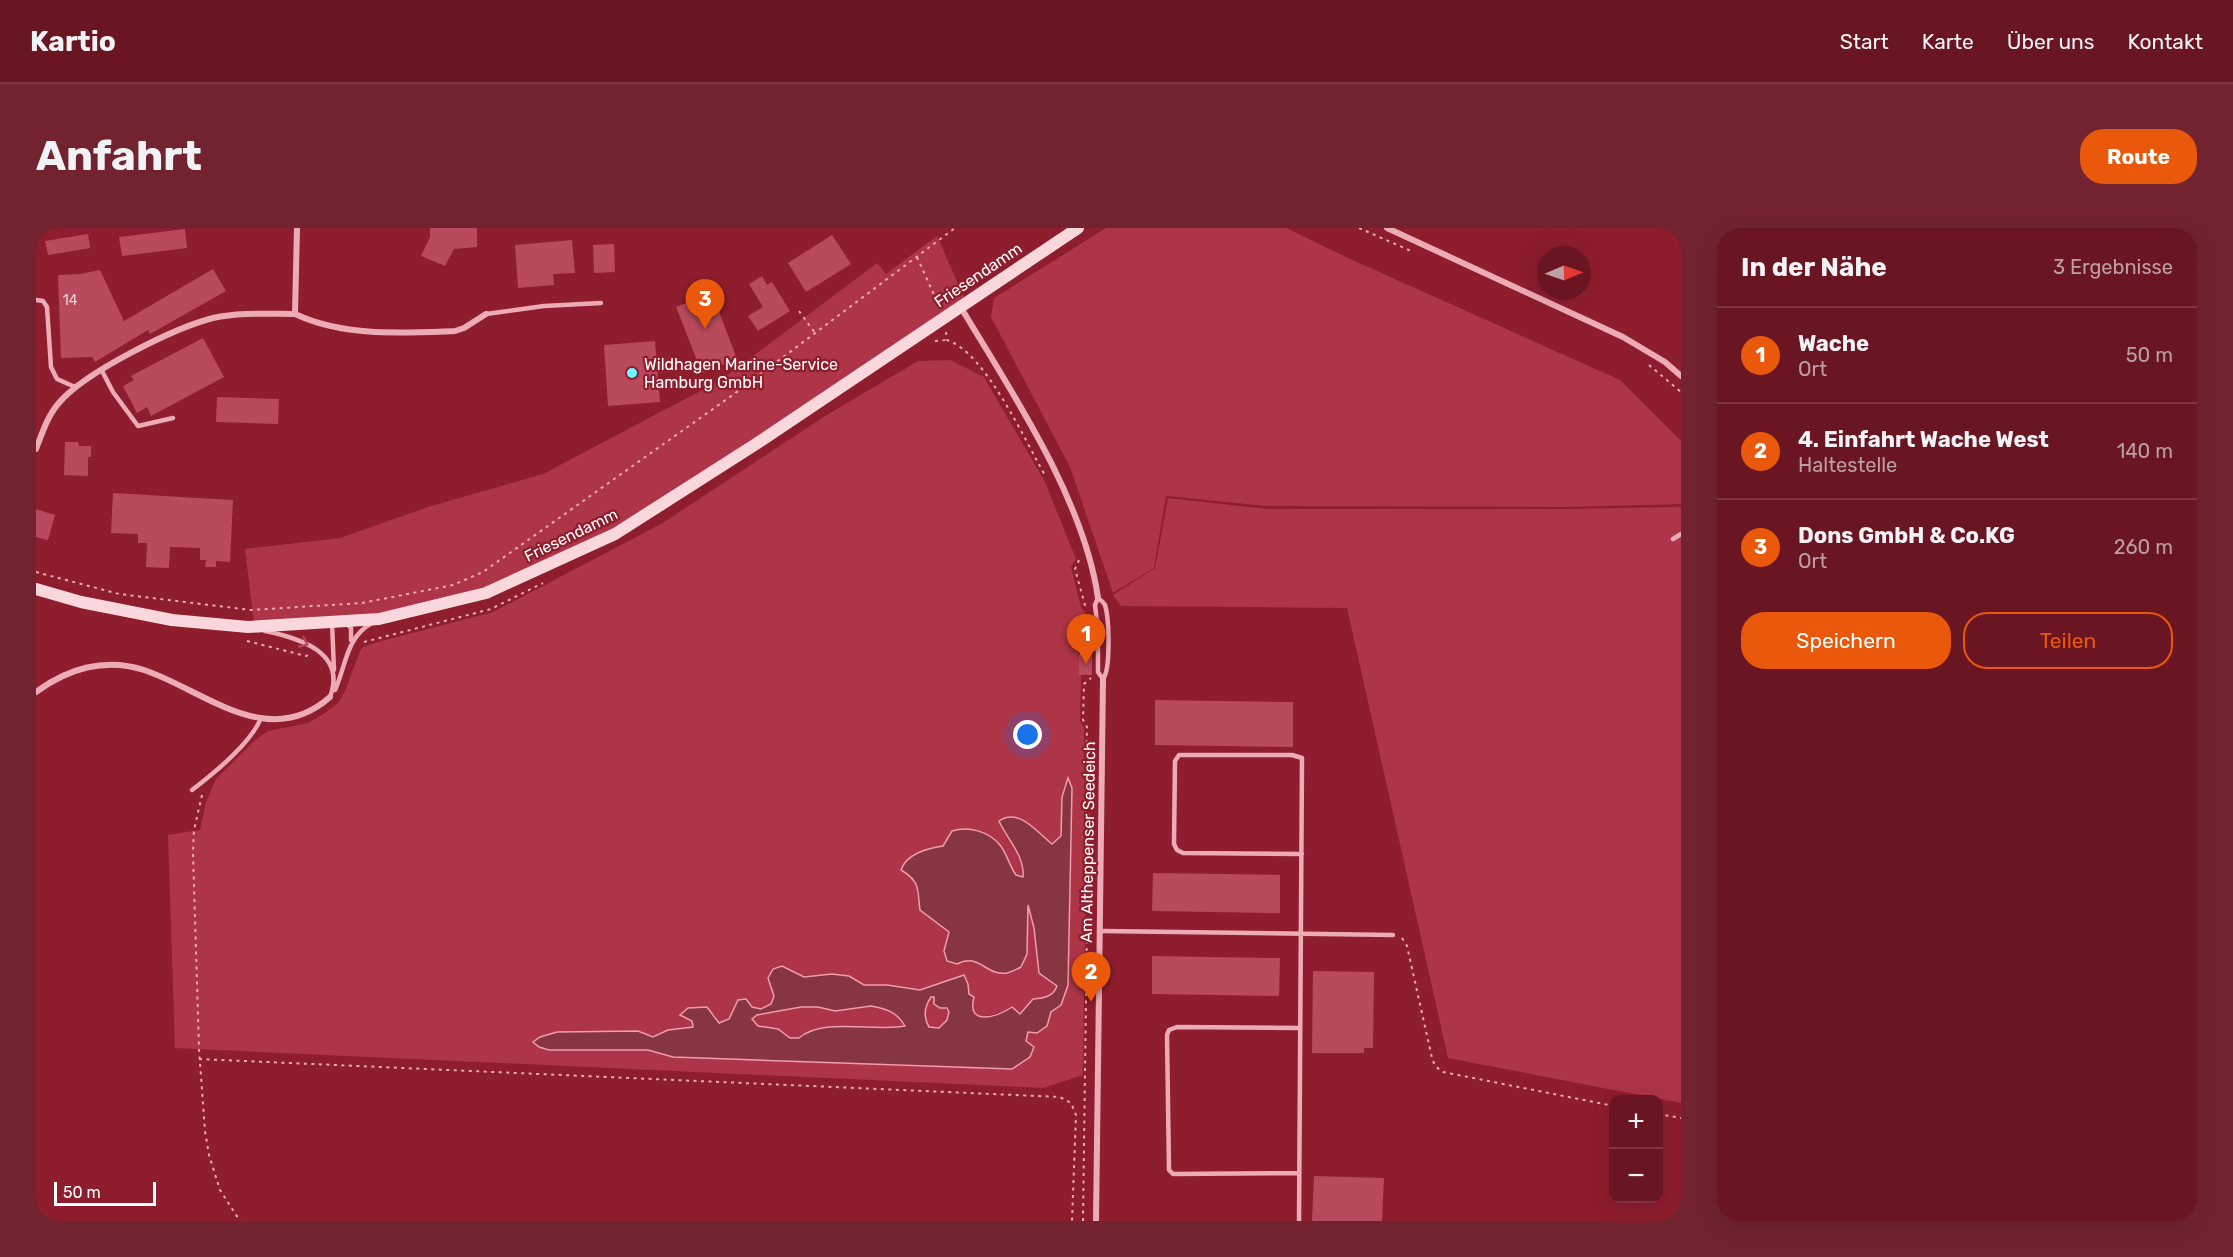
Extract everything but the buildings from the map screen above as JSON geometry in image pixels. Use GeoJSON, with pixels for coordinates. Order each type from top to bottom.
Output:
{"type":"FeatureCollection","features":[{"type":"Feature","properties":{"kind":"main road","name":"Friesendamm"},"geometry":{"type":"LineString","coordinates":[[36,589],[81,602],[172,620],[248,627],[379,619],[486,593],[615,534],[756,444],[1078,228]]}},
{"type":"Feature","properties":{"kind":"street"},"geometry":{"type":"LineString","coordinates":[[295,314],[297,228]]}},
{"type":"Feature","properties":{"kind":"street"},"geometry":{"type":"LineString","coordinates":[[1387,228],[1623,337],[1665,362],[1681,376]]}},
{"type":"Feature","properties":{"kind":"street","name":"Am Altheppenser Seedeich"},"geometry":{"type":"LineString","coordinates":[[960,306],[1001,374],[1060,481],[1088,555],[1098,598]]}},
{"type":"Feature","properties":{"kind":"street"},"geometry":{"type":"LineString","coordinates":[[36,450],[46,424],[58,404],[75,387],[161,338],[214,318],[236,315],[295,314],[316,323],[392,334],[455,331],[486,314]]}},
{"type":"Feature","properties":{"kind":"street"},"geometry":{"type":"LineString","coordinates":[[36,692],[72,670],[108,665],[144,670],[234,712],[261,718],[275,719],[306,713],[321,706],[330,697]]}},
{"type":"Feature","properties":{"kind":"street","name":"Am Altheppenser Seedeich"},"geometry":{"type":"LineString","coordinates":[[1096,1221],[1103,679]]}},
{"type":"Feature","properties":{"kind":"lane"},"geometry":{"type":"LineString","coordinates":[[36,300],[43,302],[47,307],[51,367],[57,379],[75,387]]}},
{"type":"Feature","properties":{"kind":"lane"},"geometry":{"type":"LineString","coordinates":[[486,314],[544,306],[601,303]]}},
{"type":"Feature","properties":{"kind":"lane"},"geometry":{"type":"LineString","coordinates":[[102,370],[113,392],[138,426],[173,418]]}},
{"type":"Feature","properties":{"kind":"lane"},"geometry":{"type":"LineString","coordinates":[[1673,539],[1681,534]]}},
{"type":"Feature","properties":{"kind":"lane","name":"Am Altheppenser Seedeich"},"geometry":{"type":"LineString","coordinates":[[1098,598],[1104,604],[1108,636],[1107,672],[1103,679],[1098,672],[1095,606],[1098,598]]}},
{"type":"Feature","properties":{"kind":"lane"},"geometry":{"type":"LineString","coordinates":[[351,643],[361,631],[379,619]]}},
{"type":"Feature","properties":{"kind":"lane"},"geometry":{"type":"LineString","coordinates":[[337,622],[351,628],[351,643],[340,678],[330,697],[334,678],[337,622]]}},
{"type":"Feature","properties":{"kind":"lane"},"geometry":{"type":"LineString","coordinates":[[248,627],[285,635],[316,649],[327,659],[334,678]]}},
{"type":"Feature","properties":{"kind":"lane"},"geometry":{"type":"LineString","coordinates":[[192,790],[211,776],[252,735],[261,718]]}},
{"type":"Feature","properties":{"kind":"lane"},"geometry":{"type":"LineString","coordinates":[[1299,1221],[1300,933],[1302,854],[1302,758],[1292,755],[1179,755],[1175,761],[1174,844],[1177,850],[1183,853],[1302,854]]}},
{"type":"Feature","properties":{"kind":"lane"},"geometry":{"type":"LineString","coordinates":[[1101,931],[1393,935]]}},
{"type":"Feature","properties":{"kind":"lane"},"geometry":{"type":"LineString","coordinates":[[1299,1173],[1173,1174],[1169,1170],[1167,1035],[1169,1030],[1177,1027],[1300,1028]]}},
{"type":"Feature","properties":{"kind":"path"},"geometry":{"type":"LineString","coordinates":[[36,572],[118,594],[251,610],[362,603],[453,585],[483,572],[734,394],[955,228]]}},
{"type":"Feature","properties":{"kind":"path"},"geometry":{"type":"LineString","coordinates":[[1359,228],[1413,252]]}},
{"type":"Feature","properties":{"kind":"path"},"geometry":{"type":"LineString","coordinates":[[917,257],[944,318],[947,340],[960,346],[989,378],[1048,481]]}},
{"type":"Feature","properties":{"kind":"path"},"geometry":{"type":"LineString","coordinates":[[799,311],[815,333]]}},
{"type":"Feature","properties":{"kind":"path"},"geometry":{"type":"LineString","coordinates":[[1645,362],[1681,392]]}},
{"type":"Feature","properties":{"kind":"path"},"geometry":{"type":"LineString","coordinates":[[1078,557],[1075,569],[1083,605],[1088,613]]}},
{"type":"Feature","properties":{"kind":"path"},"geometry":{"type":"LineString","coordinates":[[1083,1221],[1089,774],[1086,773],[1087,727],[1083,720],[1084,684],[1093,676]]}},
{"type":"Feature","properties":{"kind":"path"},"geometry":{"type":"LineString","coordinates":[[211,776],[198,810],[193,853],[199,1059],[209,1155],[220,1190],[240,1221]]}},
{"type":"Feature","properties":{"kind":"path"},"geometry":{"type":"LineString","coordinates":[[1393,935],[1401,938],[1407,946],[1435,1066],[1443,1072],[1609,1105]]}},
{"type":"Feature","properties":{"kind":"path"},"geometry":{"type":"LineString","coordinates":[[199,1059],[1060,1097],[1071,1103],[1076,1115],[1072,1221]]}},
{"type":"Feature","properties":{"kind":"path"},"geometry":{"type":"LineString","coordinates":[[1663,1115],[1681,1118]]}},
{"type":"Feature","properties":{"kind":"shaded area"},"geometry":{"type":"Polygon","coordinates":[[[1106,228],[1286,228],[1620,380],[1681,441],[1681,504],[1568,507],[1267,506],[1166,496],[1154,568],[1113,593],[1070,467],[991,317],[994,298],[1106,228]]]}},
{"type":"Feature","properties":{"kind":"shaded area"},"geometry":{"type":"Polygon","coordinates":[[[937,236],[964,297],[767,432],[614,529],[484,588],[378,614],[254,623],[245,549],[340,538],[428,507],[543,474],[721,380],[877,263],[886,274],[937,236]]]}},
{"type":"Feature","properties":{"kind":"shaded area"},"geometry":{"type":"Polygon","coordinates":[[[950,360],[984,377],[1045,482],[1076,559],[1071,567],[1081,607],[1086,614],[1084,620],[1086,648],[1079,649],[1080,721],[1084,729],[1084,774],[1087,776],[1083,1075],[1043,1088],[175,1048],[168,835],[200,830],[206,802],[216,779],[254,741],[268,731],[308,723],[338,703],[363,647],[493,612],[661,524],[825,416],[918,361],[950,360]],[[1068,779],[1062,797],[1061,836],[1052,844],[1029,824],[1004,832],[1020,859],[1023,877],[1016,875],[1002,848],[995,840],[984,833],[965,829],[952,831],[943,846],[930,848],[912,877],[917,886],[919,900],[925,910],[949,932],[944,951],[982,966],[1027,954],[1028,902],[1034,928],[1039,973],[1057,986],[1051,995],[1033,999],[1020,1014],[1005,1012],[976,1016],[973,1013],[973,997],[969,994],[968,984],[940,983],[920,991],[887,985],[864,985],[849,976],[818,975],[768,978],[774,996],[771,1004],[761,1009],[752,1007],[719,1023],[714,1014],[692,1021],[693,1027],[668,1030],[653,1037],[638,1031],[557,1032],[540,1037],[648,1050],[674,1057],[1012,1069],[1028,1031],[1061,1005],[1069,969],[1072,788],[1068,779]]]}},
{"type":"Feature","properties":{"kind":"shaded area"},"geometry":{"type":"Polygon","coordinates":[[[1168,498],[1267,509],[1681,507],[1681,1103],[1663,1100],[1663,1095],[1640,1095],[1448,1058],[1347,608],[1121,606],[1113,595],[1155,568],[1168,498]]]}},
{"type":"Feature","properties":{"kind":"shaded area"},"geometry":{"type":"Polygon","coordinates":[[[1068,778],[1072,788],[1068,985],[1061,1005],[1051,1012],[1047,1026],[1037,1033],[1028,1032],[1026,1041],[1034,1047],[1030,1057],[1012,1069],[673,1057],[648,1050],[549,1050],[533,1042],[540,1037],[557,1032],[638,1031],[653,1037],[668,1030],[693,1027],[692,1021],[680,1015],[688,1008],[707,1007],[719,1023],[729,1019],[738,1000],[746,999],[752,1007],[761,1009],[771,1004],[774,996],[768,978],[773,969],[782,966],[804,977],[832,974],[849,976],[864,985],[887,985],[920,990],[964,975],[969,994],[974,997],[974,1013],[984,1017],[991,1016],[1012,1007],[1020,1014],[1033,999],[1051,995],[1057,986],[1039,973],[1034,928],[1028,905],[1027,954],[1021,967],[1007,973],[999,973],[977,962],[965,961],[957,964],[947,961],[944,951],[949,932],[920,910],[915,882],[901,870],[913,856],[924,850],[943,846],[952,831],[965,829],[984,833],[995,840],[1002,848],[1016,875],[1023,877],[1018,855],[999,821],[1006,817],[1020,819],[1052,844],[1061,836],[1062,797],[1068,778]],[[931,997],[926,1008],[926,1019],[929,1027],[939,1028],[947,1020],[949,1012],[947,1008],[940,1008],[934,1004],[934,997],[931,997]],[[871,1006],[835,1011],[818,1007],[801,1007],[757,1015],[752,1019],[758,1026],[778,1029],[790,1038],[799,1038],[821,1028],[905,1026],[899,1017],[891,1012],[871,1006]]]}},
{"type":"Feature","properties":{"kind":"shaded area"},"geometry":{"type":"Polygon","coordinates":[[[931,997],[934,997],[949,1012],[947,1020],[939,1028],[929,1027],[926,1020],[926,1008],[931,997]]]}},
{"type":"Feature","properties":{"kind":"shaded area"},"geometry":{"type":"Polygon","coordinates":[[[871,1006],[891,1012],[906,1027],[819,1028],[799,1038],[790,1038],[778,1029],[758,1026],[751,1019],[757,1015],[801,1007],[818,1007],[835,1011],[871,1006]]]}},
{"type":"Feature","properties":{"kind":"place","name":"Dons GmbH & Co.KG"},"geometry":{"type":"Point","coordinates":[705,329]}},
{"type":"Feature","properties":{"kind":"place","name":"Wildhagen Marine-Service Hamburg GmbH"},"geometry":{"type":"Point","coordinates":[632,373]}},
{"type":"Feature","properties":{"kind":"place","name":"Wache"},"geometry":{"type":"Point","coordinates":[1086,664]}},
{"type":"Feature","properties":{"kind":"place","name":"4. Einfahrt Wache West"},"geometry":{"type":"Point","coordinates":[1091,1002]}}]}
